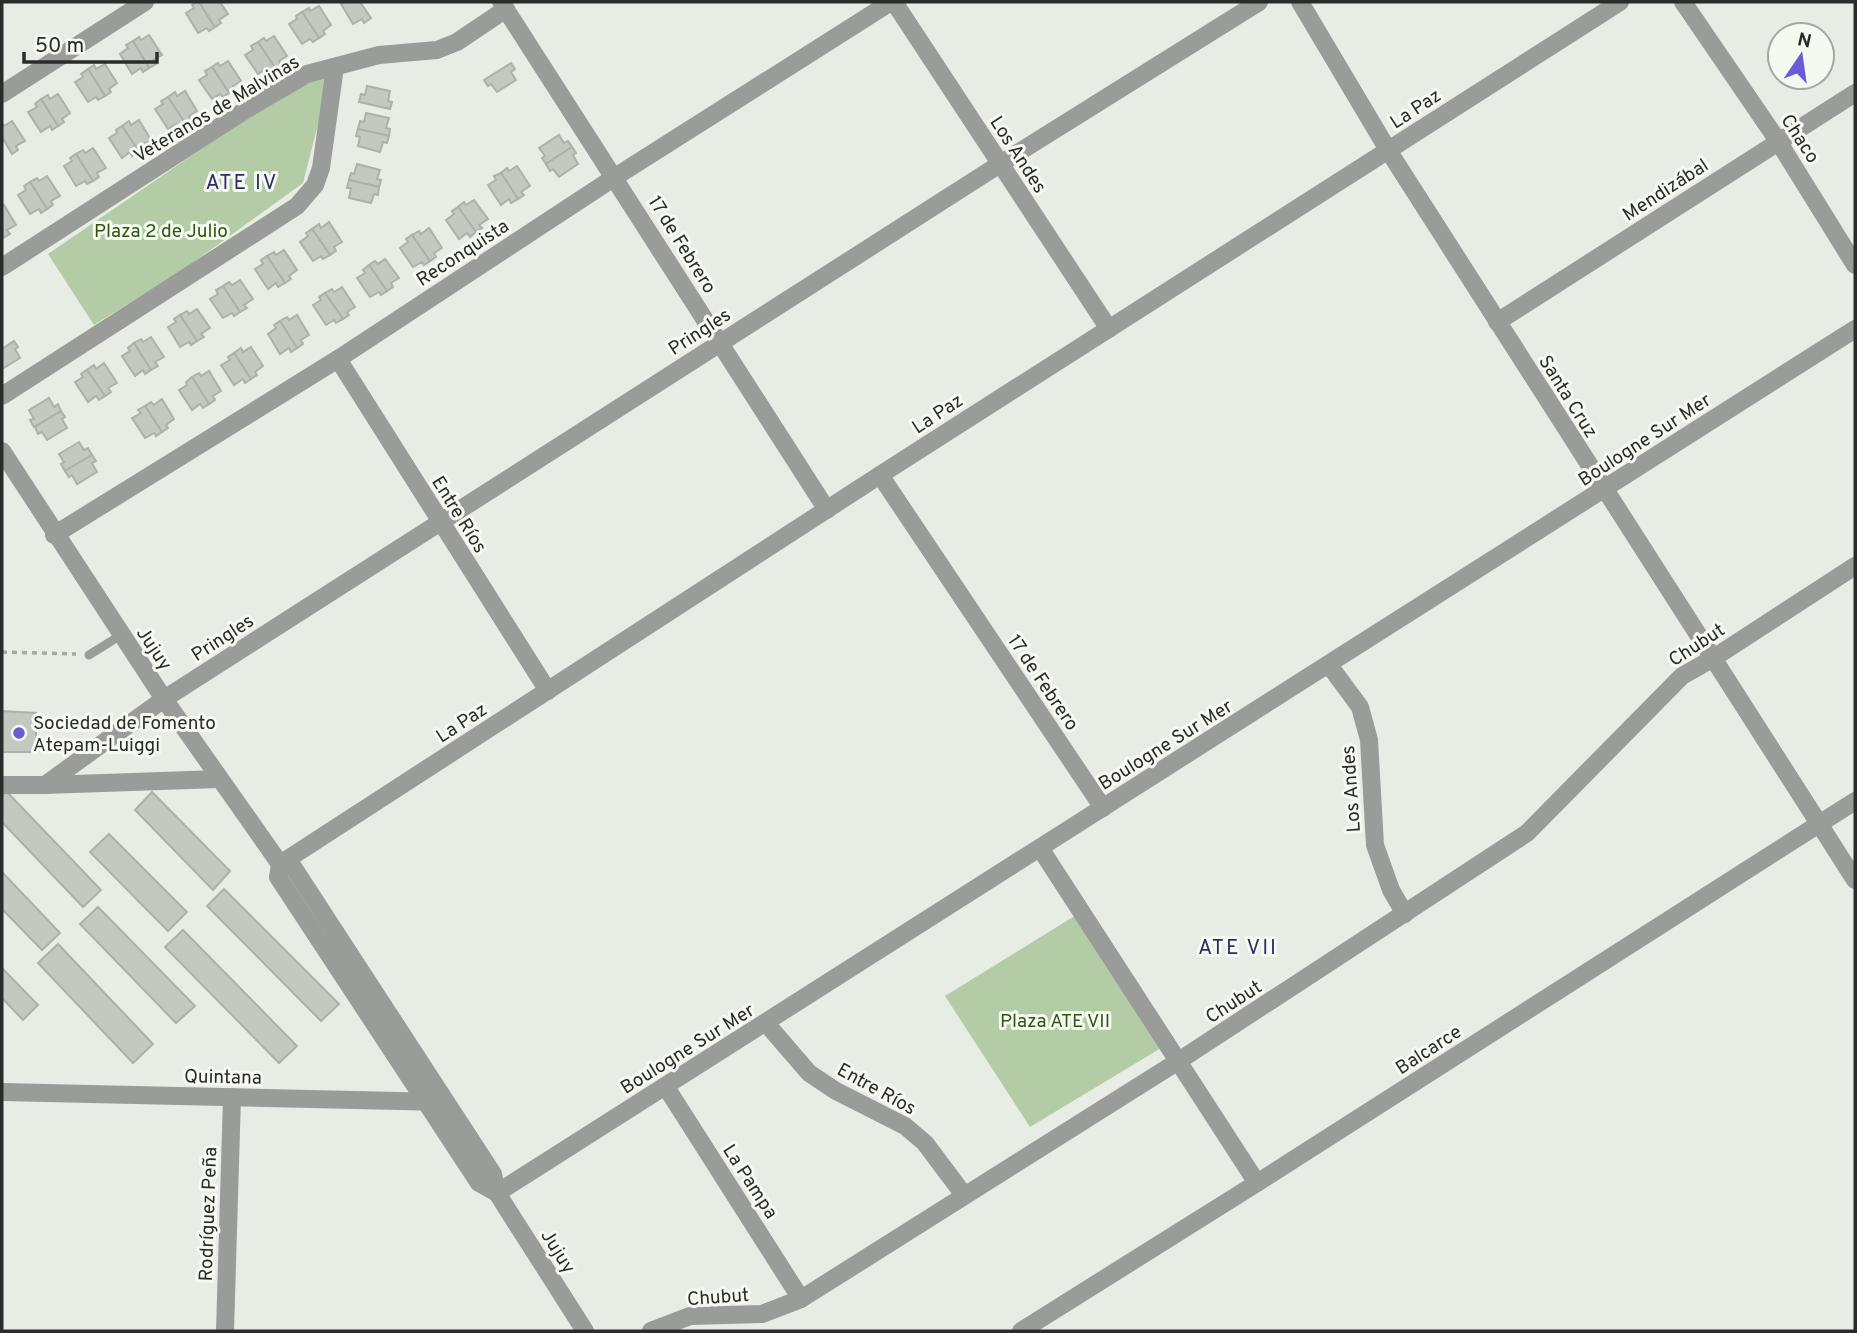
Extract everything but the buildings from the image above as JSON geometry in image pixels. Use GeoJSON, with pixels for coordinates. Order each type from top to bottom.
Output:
{"type":"FeatureCollection","features":[{"type":"Feature","properties":{"kind":"street"},"geometry":{"type":"LineString","coordinates":[[2,94],[124,7],[145,2]]}},
{"type":"Feature","properties":{"kind":"street","name":"Los Andes"},"geometry":{"type":"LineString","coordinates":[[892,2],[1109,329]]}},
{"type":"Feature","properties":{"kind":"street","name":"Reconquista"},"geometry":{"type":"LineString","coordinates":[[54,534],[338,359],[615,177],[892,2]]}},
{"type":"Feature","properties":{"kind":"street","name":"Pringles"},"geometry":{"type":"LineString","coordinates":[[45,785],[164,699],[720,342],[1259,2]]}},
{"type":"Feature","properties":{"kind":"street","name":"Santa Cruz"},"geometry":{"type":"LineString","coordinates":[[1300,2],[1388,150],[1855,880]]}},
{"type":"Feature","properties":{"kind":"street","name":"La Paz"},"geometry":{"type":"LineString","coordinates":[[280,864],[880,475],[1620,2]]}},
{"type":"Feature","properties":{"kind":"street","name":"Chaco"},"geometry":{"type":"LineString","coordinates":[[1684,2],[1778,141],[1855,265]]}},
{"type":"Feature","properties":{"kind":"street","name":"17 de Febrero"},"geometry":{"type":"LineString","coordinates":[[504,5],[827,510]]}},
{"type":"Feature","properties":{"kind":"street","name":"Veteranos de Malvinas"},"geometry":{"type":"LineString","coordinates":[[2,267],[307,74],[380,55],[437,50],[457,42],[504,5]]}},
{"type":"Feature","properties":{"kind":"street"},"geometry":{"type":"LineString","coordinates":[[2,396],[298,206],[315,185],[321,168],[335,67]]}},
{"type":"Feature","properties":{"kind":"street","name":"Mendizábal"},"geometry":{"type":"LineString","coordinates":[[1497,322],[1855,93]]}},
{"type":"Feature","properties":{"kind":"street","name":"Boulogne Sur Mer"},"geometry":{"type":"LineString","coordinates":[[497,1193],[1855,329]]}},
{"type":"Feature","properties":{"kind":"street","name":"Entre Ríos"},"geometry":{"type":"LineString","coordinates":[[338,359],[548,691]]}},
{"type":"Feature","properties":{"kind":"street","name":"Jujuy"},"geometry":{"type":"LineString","coordinates":[[2,451],[164,699],[280,864]]}},
{"type":"Feature","properties":{"kind":"street","name":"17 de Febrero"},"geometry":{"type":"LineString","coordinates":[[880,475],[1103,808]]}},
{"type":"Feature","properties":{"kind":"street","name":"Chubut"},"geometry":{"type":"LineString","coordinates":[[651,1331],[690,1316],[762,1314],[801,1299],[1177,1062],[1527,833],[1682,676],[1855,566]]}},
{"type":"Feature","properties":{"kind":"street","name":"Los Andes"},"geometry":{"type":"LineString","coordinates":[[1329,665],[1360,707],[1369,740],[1376,845],[1391,890],[1405,914]]}},
{"type":"Feature","properties":{"kind":"street"},"geometry":{"type":"LineString","coordinates":[[2,785],[219,779]]}},
{"type":"Feature","properties":{"kind":"street","name":"Balcarce"},"geometry":{"type":"LineString","coordinates":[[1021,1331],[1855,801]]}},
{"type":"Feature","properties":{"kind":"street"},"geometry":{"type":"LineString","coordinates":[[1040,848],[1257,1183]]}},
{"type":"Feature","properties":{"kind":"street"},"geometry":{"type":"LineString","coordinates":[[280,864],[293,867],[493,1174],[497,1193],[479,1183],[425,1102],[278,877],[280,864]]}},
{"type":"Feature","properties":{"kind":"street","name":"Entre Ríos"},"geometry":{"type":"LineString","coordinates":[[766,1023],[810,1073],[836,1091],[905,1126],[925,1143],[964,1195]]}},
{"type":"Feature","properties":{"kind":"street","name":"La Pampa"},"geometry":{"type":"LineString","coordinates":[[666,1087],[801,1299]]}},
{"type":"Feature","properties":{"kind":"street","name":"Quintana"},"geometry":{"type":"LineString","coordinates":[[2,1092],[444,1102]]}},
{"type":"Feature","properties":{"kind":"street","name":"Rodríguez Peña"},"geometry":{"type":"LineString","coordinates":[[225,1331],[232,1097]]}},
{"type":"Feature","properties":{"kind":"street","name":"Jujuy"},"geometry":{"type":"LineString","coordinates":[[497,1193],[585,1331]]}},
{"type":"Feature","properties":{"kind":"street"},"geometry":{"type":"LineString","coordinates":[[566,1331],[571,1312]]}},
{"type":"Feature","properties":{"kind":"lane"},"geometry":{"type":"LineString","coordinates":[[89,654],[121,635]]}},
{"type":"Feature","properties":{"kind":"path"},"geometry":{"type":"LineString","coordinates":[[2,652],[89,654]]}},
{"type":"Feature","properties":{"kind":"green space","name":"Plaza 2 de Julio"},"geometry":{"type":"Polygon","coordinates":[[[325,77],[322,109],[303,183],[187,267],[94,325],[48,254],[299,85],[325,77]]]}},
{"type":"Feature","properties":{"kind":"green space","name":"Plaza ATE VII"},"geometry":{"type":"Polygon","coordinates":[[[1081,912],[1166,1045],[1030,1127],[945,996],[1081,912]]]}},
{"type":"Feature","properties":{"kind":"place","name":"Sociedad de Fomento Atepam-Luiggi"},"geometry":{"type":"Point","coordinates":[19,733]}},
{"type":"Feature","properties":{"kind":"district","name":"ATE IV"},"geometry":{"type":"Point","coordinates":[242,182]}},
{"type":"Feature","properties":{"kind":"district","name":"ATE VII"},"geometry":{"type":"Point","coordinates":[1238,947]}}]}
